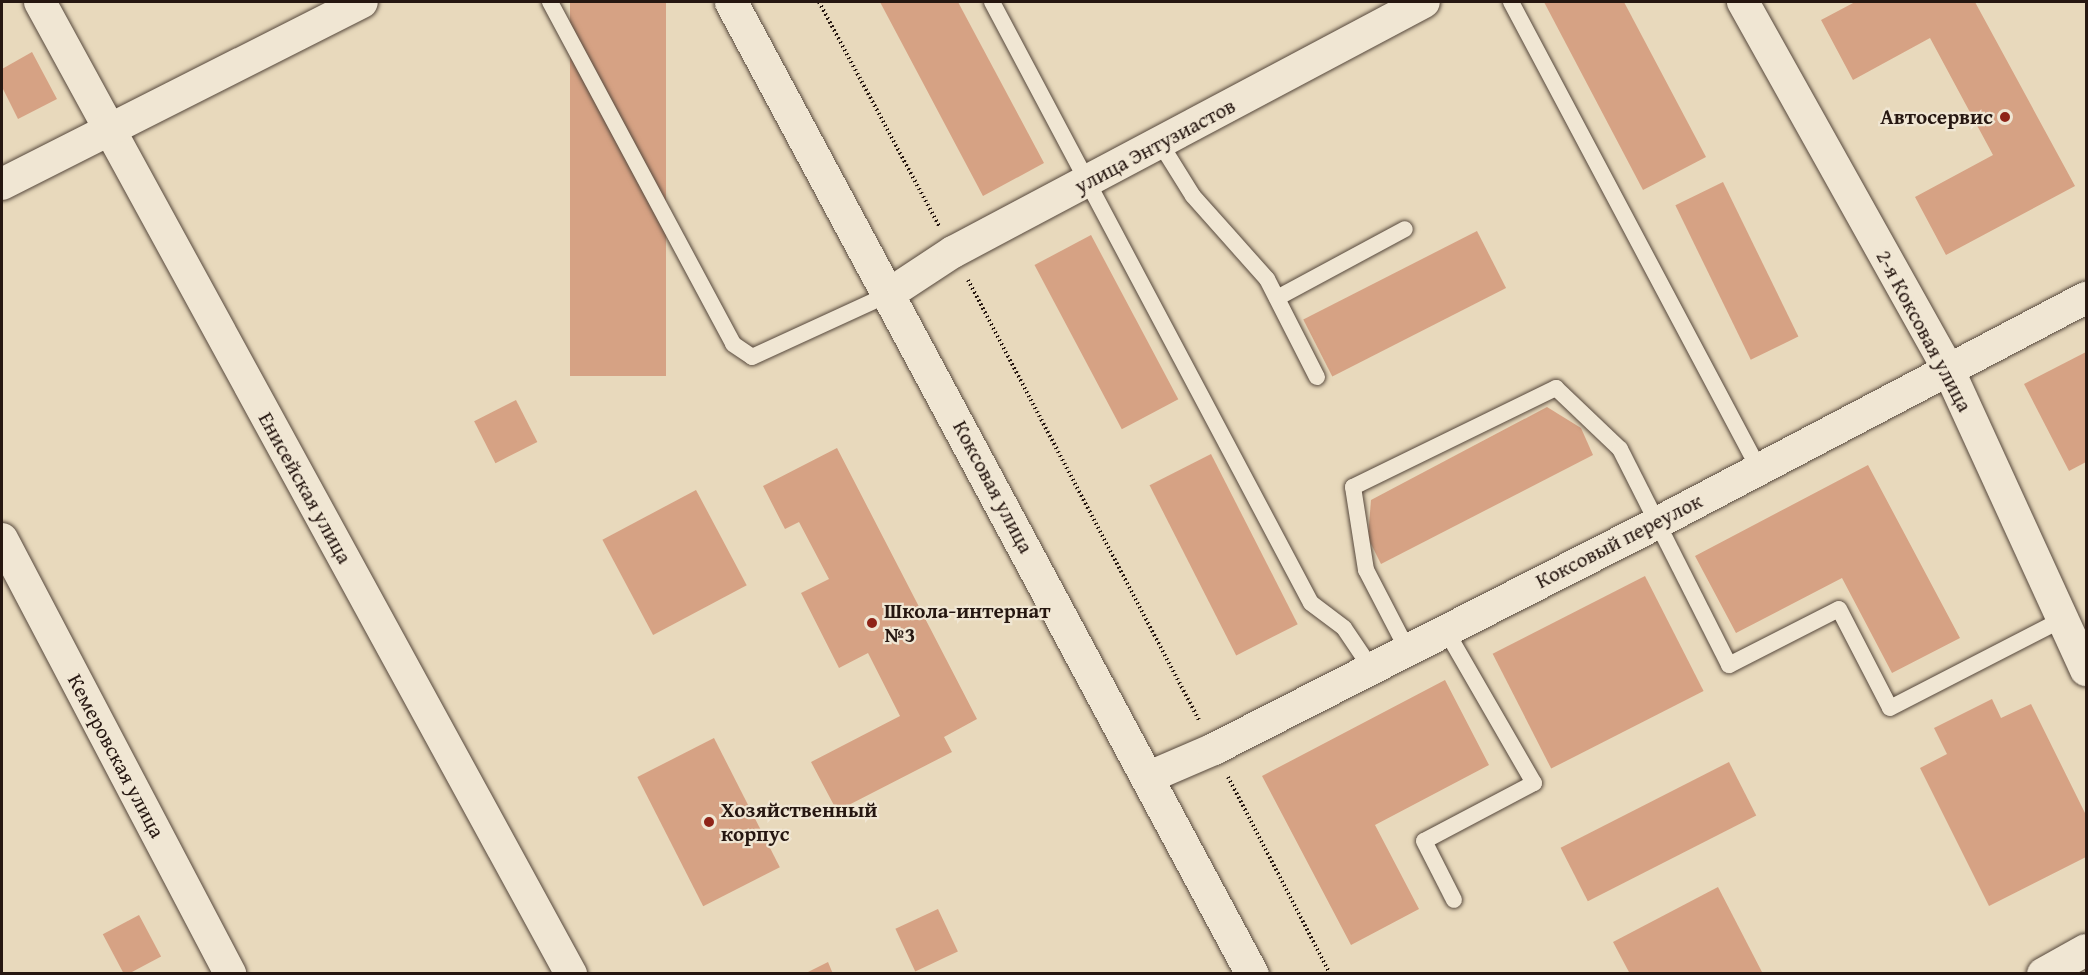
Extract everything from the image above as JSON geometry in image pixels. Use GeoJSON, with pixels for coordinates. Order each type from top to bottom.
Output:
{"type":"FeatureCollection","features":[{"type":"Feature","properties":{"kind":"main road","name":"Коксовая улица"},"geometry":{"type":"LineString","coordinates":[[731,2],[1149,777],[1252,974]]}},
{"type":"Feature","properties":{"kind":"street","name":"Енисейская улица"},"geometry":{"type":"LineString","coordinates":[[40,2],[571,974]]}},
{"type":"Feature","properties":{"kind":"street"},"geometry":{"type":"LineString","coordinates":[[2,184],[362,2]]}},
{"type":"Feature","properties":{"kind":"street","name":"улица Энтузиастов"},"geometry":{"type":"LineString","coordinates":[[889,294],[953,252],[1424,2]]}},
{"type":"Feature","properties":{"kind":"street","name":"2-я Коксовая улица"},"geometry":{"type":"LineString","coordinates":[[1743,2],[1948,371],[2086,670]]}},
{"type":"Feature","properties":{"kind":"street","name":"Коксовый переулок"},"geometry":{"type":"LineString","coordinates":[[1149,777],[1214,749],[1445,629],[1655,524],[2086,298]]}},
{"type":"Feature","properties":{"kind":"street","name":"Кемеровская улица"},"geometry":{"type":"LineString","coordinates":[[2,538],[230,974]]}},
{"type":"Feature","properties":{"kind":"street"},"geometry":{"type":"LineString","coordinates":[[2043,974],[2086,950]]}},
{"type":"Feature","properties":{"kind":"lane"},"geometry":{"type":"LineString","coordinates":[[550,2],[733,344],[752,357],[889,294]]}},
{"type":"Feature","properties":{"kind":"lane"},"geometry":{"type":"LineString","coordinates":[[992,2],[1086,183],[1311,603],[1344,628],[1371,668]]}},
{"type":"Feature","properties":{"kind":"lane"},"geometry":{"type":"LineString","coordinates":[[1511,2],[1760,469]]}},
{"type":"Feature","properties":{"kind":"lane"},"geometry":{"type":"LineString","coordinates":[[1160,143],[1193,196],[1267,279],[1317,378]]}},
{"type":"Feature","properties":{"kind":"lane"},"geometry":{"type":"LineString","coordinates":[[1277,298],[1405,229]]}},
{"type":"Feature","properties":{"kind":"lane"},"geometry":{"type":"LineString","coordinates":[[1407,649],[1366,570],[1353,487],[1556,388],[1620,449],[1655,524],[1729,664],[1839,609],[1890,708],[2061,620]]}},
{"type":"Feature","properties":{"kind":"lane"},"geometry":{"type":"LineString","coordinates":[[1445,629],[1534,783],[1424,842],[1454,900]]}},
{"type":"Feature","properties":{"kind":"path"},"geometry":{"type":"LineString","coordinates":[[819,2],[953,252],[1330,974]]}},
{"type":"Feature","properties":{"kind":"building"},"geometry":{"type":"Polygon","coordinates":[[[570,2],[666,2],[666,376],[570,376],[570,2]]]}},
{"type":"Feature","properties":{"kind":"building"},"geometry":{"type":"Polygon","coordinates":[[[880,2],[958,2],[1044,163],[983,196],[880,2]]]}},
{"type":"Feature","properties":{"kind":"building"},"geometry":{"type":"Polygon","coordinates":[[[1544,2],[1624,2],[1706,157],[1643,190],[1544,2]]]}},
{"type":"Feature","properties":{"kind":"building","name":"Автосервис"},"geometry":{"type":"Polygon","coordinates":[[[1855,2],[1975,2],[2075,186],[1946,255],[1915,197],[1993,155],[1930,38],[1853,80],[1821,20],[1855,2]]]}},
{"type":"Feature","properties":{"kind":"building"},"geometry":{"type":"Polygon","coordinates":[[[32,52],[57,99],[18,119],[2,87],[2,69],[32,52]]]}},
{"type":"Feature","properties":{"kind":"building"},"geometry":{"type":"Polygon","coordinates":[[[1723,182],[1798,337],[1751,360],[1675,205],[1723,182]]]}},
{"type":"Feature","properties":{"kind":"building"},"geometry":{"type":"Polygon","coordinates":[[[1477,231],[1506,288],[1332,377],[1303,320],[1477,231]]]}},
{"type":"Feature","properties":{"kind":"building"},"geometry":{"type":"Polygon","coordinates":[[[1091,235],[1178,399],[1122,429],[1034,265],[1091,235]]]}},
{"type":"Feature","properties":{"kind":"building"},"geometry":{"type":"Polygon","coordinates":[[[2086,352],[2086,462],[2069,471],[2024,384],[2086,352]]]}},
{"type":"Feature","properties":{"kind":"building"},"geometry":{"type":"Polygon","coordinates":[[[516,400],[537,442],[495,463],[474,421],[516,400]]]}},
{"type":"Feature","properties":{"kind":"building"},"geometry":{"type":"Polygon","coordinates":[[[1547,407],[1581,428],[1593,455],[1381,564],[1368,538],[1371,500],[1547,407]]]}},
{"type":"Feature","properties":{"kind":"building","name":"Школа-интернат №3"},"geometry":{"type":"Polygon","coordinates":[[[837,448],[977,719],[944,737],[952,752],[837,811],[811,762],[900,716],[868,653],[839,668],[801,593],[829,579],[799,522],[785,529],[763,486],[837,448]]]}},
{"type":"Feature","properties":{"kind":"building"},"geometry":{"type":"Polygon","coordinates":[[[1211,454],[1298,624],[1236,656],[1150,485],[1211,454]]]}},
{"type":"Feature","properties":{"kind":"building"},"geometry":{"type":"Polygon","coordinates":[[[1868,465],[1960,638],[1892,673],[1842,578],[1736,633],[1695,556],[1868,465]]]}},
{"type":"Feature","properties":{"kind":"building"},"geometry":{"type":"Polygon","coordinates":[[[696,490],[747,585],[653,635],[602,540],[696,490]]]}},
{"type":"Feature","properties":{"kind":"building"},"geometry":{"type":"Polygon","coordinates":[[[1645,576],[1704,691],[1551,769],[1493,654],[1645,576]]]}},
{"type":"Feature","properties":{"kind":"building"},"geometry":{"type":"Polygon","coordinates":[[[1445,680],[1489,765],[1375,825],[1419,909],[1351,945],[1262,776],[1445,680]]]}},
{"type":"Feature","properties":{"kind":"building"},"geometry":{"type":"Polygon","coordinates":[[[1992,699],[2001,718],[2031,704],[2086,815],[2086,857],[1989,906],[1920,768],[1947,754],[1934,728],[1992,699]]]}},
{"type":"Feature","properties":{"kind":"building","name":"Хозяйственный корпус"},"geometry":{"type":"Polygon","coordinates":[[[714,738],[780,867],[703,906],[637,777],[714,738]]]}},
{"type":"Feature","properties":{"kind":"building"},"geometry":{"type":"Polygon","coordinates":[[[1729,762],[1756,815],[1588,901],[1561,848],[1729,762]]]}},
{"type":"Feature","properties":{"kind":"building"},"geometry":{"type":"Polygon","coordinates":[[[1718,887],[1763,974],[1630,974],[1613,942],[1718,887]]]}},
{"type":"Feature","properties":{"kind":"building"},"geometry":{"type":"Polygon","coordinates":[[[938,909],[958,952],[915,971],[895,929],[938,909]]]}},
{"type":"Feature","properties":{"kind":"building"},"geometry":{"type":"Polygon","coordinates":[[[139,915],[161,956],[124,974],[103,934],[139,915]]]}},
{"type":"Feature","properties":{"kind":"building"},"geometry":{"type":"Polygon","coordinates":[[[828,962],[833,974],[804,974],[828,962]]]}},
{"type":"Feature","properties":{"kind":"place","name":"Автосервис"},"geometry":{"type":"Point","coordinates":[2005,117]}},
{"type":"Feature","properties":{"kind":"place","name":"Школа-интернат №3"},"geometry":{"type":"Point","coordinates":[872,623]}},
{"type":"Feature","properties":{"kind":"place","name":"Хозяйственный корпус"},"geometry":{"type":"Point","coordinates":[709,822]}}]}
